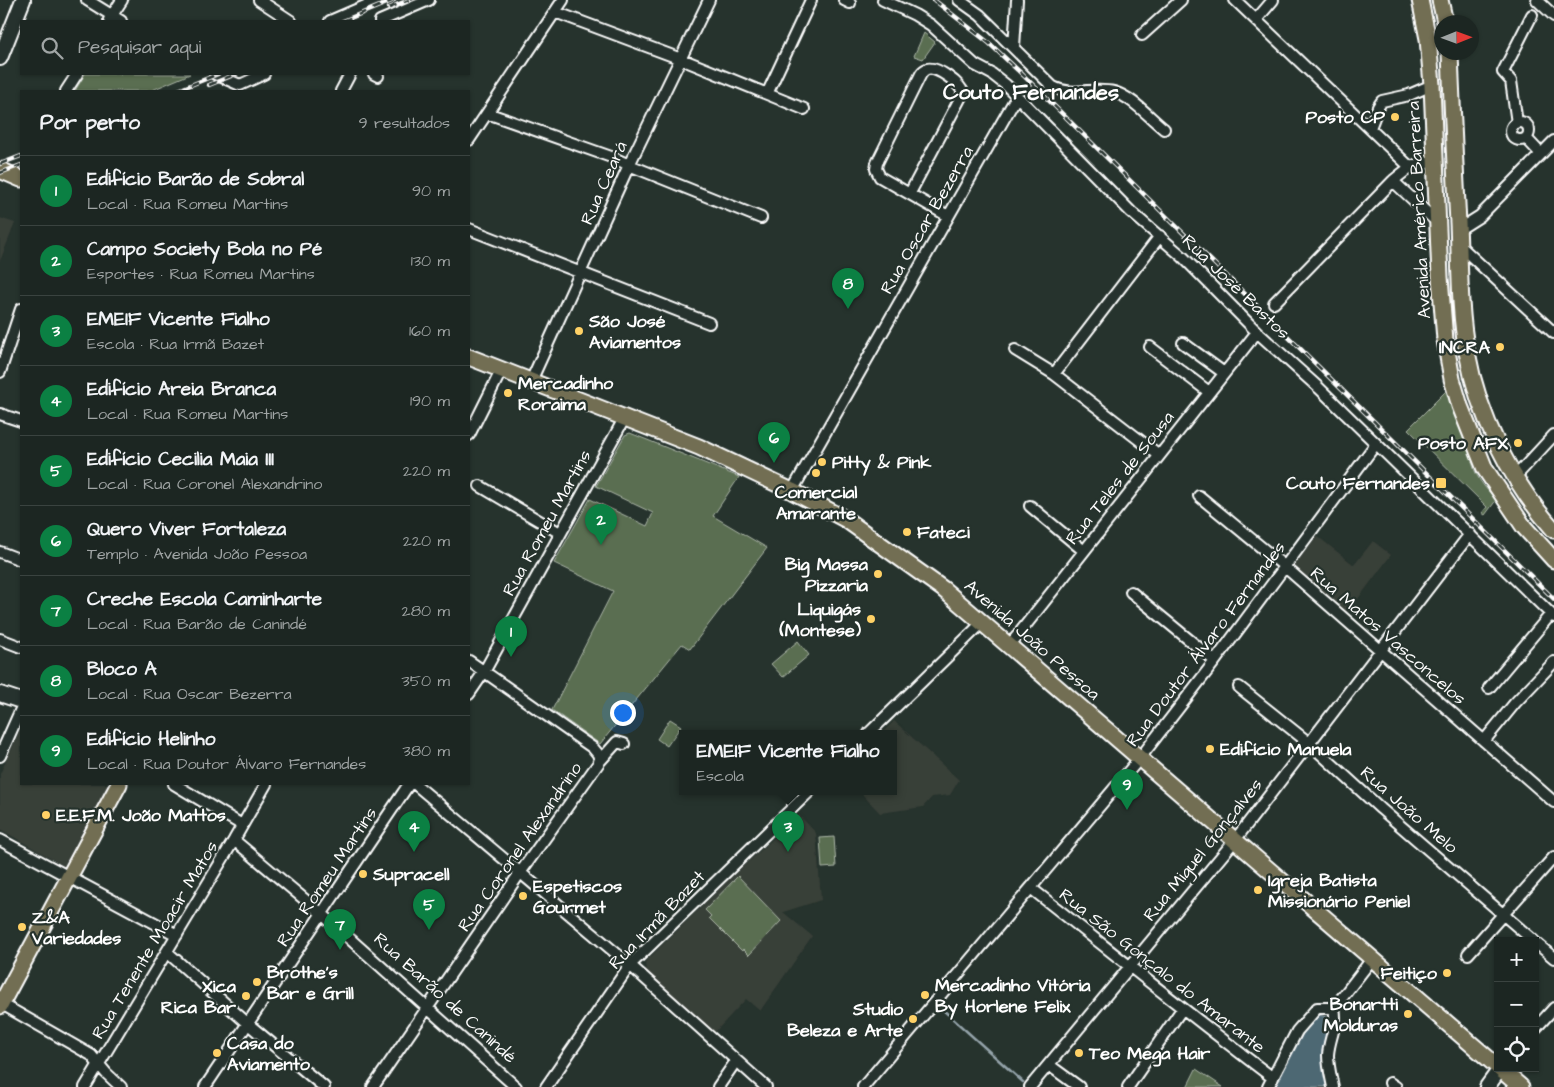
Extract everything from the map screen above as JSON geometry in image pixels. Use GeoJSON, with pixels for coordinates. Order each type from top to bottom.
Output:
{"type":"FeatureCollection","features":[{"type":"Feature","properties":{"kind":"main road"},"geometry":{"type":"LineString","coordinates":[[0,58],[23,0]]}},
{"type":"Feature","properties":{"kind":"main road","name":"Avenida Américo Barreira"},"geometry":{"type":"LineString","coordinates":[[1420,0],[1428,39],[1432,85],[1440,286],[1445,340],[1452,379],[1460,406],[1485,469],[1524,527],[1554,560]]}},
{"type":"Feature","properties":{"kind":"main road"},"geometry":{"type":"LineString","coordinates":[[1440,0],[1443,15]]}},
{"type":"Feature","properties":{"kind":"main road"},"geometry":{"type":"LineString","coordinates":[[1450,60],[1463,321],[1469,361],[1490,428],[1515,477],[1540,514],[1554,530]]}},
{"type":"Feature","properties":{"kind":"main road"},"geometry":{"type":"LineString","coordinates":[[1435,163],[1445,166],[1450,171],[1456,192]]}},
{"type":"Feature","properties":{"kind":"main road"},"geometry":{"type":"LineString","coordinates":[[0,170],[20,178]]}},
{"type":"Feature","properties":{"kind":"main road"},"geometry":{"type":"LineString","coordinates":[[0,179],[20,187]]}},
{"type":"Feature","properties":{"kind":"main road","name":"Avenida João Pessoa"},"geometry":{"type":"LineString","coordinates":[[470,357],[698,447],[792,491],[845,519],[933,580],[1494,1063]]}},
{"type":"Feature","properties":{"kind":"main road"},"geometry":{"type":"LineString","coordinates":[[0,694],[20,701]]}},
{"type":"Feature","properties":{"kind":"main road"},"geometry":{"type":"LineString","coordinates":[[1,1004],[118,785]]}},
{"type":"Feature","properties":{"kind":"main road"},"geometry":{"type":"LineString","coordinates":[[1488,1087],[1497,1072]]}},
{"type":"Feature","properties":{"kind":"main road","name":"Avenida João Pessoa"},"geometry":{"type":"LineString","coordinates":[[1504,1072],[1521,1087]]}},
{"type":"Feature","properties":{"kind":"street"},"geometry":{"type":"LineString","coordinates":[[87,0],[114,20],[122,0]]}},
{"type":"Feature","properties":{"kind":"street"},"geometry":{"type":"LineString","coordinates":[[259,0],[272,4],[290,20]]}},
{"type":"Feature","properties":{"kind":"street"},"geometry":{"type":"LineString","coordinates":[[332,20],[379,0]]}},
{"type":"Feature","properties":{"kind":"street"},"geometry":{"type":"LineString","coordinates":[[382,20],[429,0]]}},
{"type":"Feature","properties":{"kind":"street"},"geometry":{"type":"LineString","coordinates":[[470,138],[563,0]]}},
{"type":"Feature","properties":{"kind":"street","name":"Rua Ceará"},"geometry":{"type":"LineString","coordinates":[[531,381],[582,273],[629,166],[709,0]]}},
{"type":"Feature","properties":{"kind":"street"},"geometry":{"type":"LineString","coordinates":[[767,94],[811,0]]}},
{"type":"Feature","properties":{"kind":"street","name":"Rua José Bastos"},"geometry":{"type":"LineString","coordinates":[[883,0],[931,26],[975,66],[992,74],[1017,96],[1131,212],[1183,257],[1257,332],[1319,388],[1375,445],[1553,615]]}},
{"type":"Feature","properties":{"kind":"street"},"geometry":{"type":"LineString","coordinates":[[959,0],[980,15],[1053,87],[1068,92],[1098,90],[1114,92],[1129,99],[1164,129]]}},
{"type":"Feature","properties":{"kind":"street"},"geometry":{"type":"LineString","coordinates":[[1014,47],[1017,0]]}},
{"type":"Feature","properties":{"kind":"street"},"geometry":{"type":"LineString","coordinates":[[1236,0],[1410,167]]}},
{"type":"Feature","properties":{"kind":"street"},"geometry":{"type":"LineString","coordinates":[[1256,20],[1273,0]]}},
{"type":"Feature","properties":{"kind":"street"},"geometry":{"type":"LineString","coordinates":[[1537,0],[1554,16]]}},
{"type":"Feature","properties":{"kind":"street"},"geometry":{"type":"LineString","coordinates":[[1142,35],[1175,2]]}},
{"type":"Feature","properties":{"kind":"street"},"geometry":{"type":"LineString","coordinates":[[555,12],[681,59],[804,109]]}},
{"type":"Feature","properties":{"kind":"street"},"geometry":{"type":"LineString","coordinates":[[1532,15],[1503,72],[1511,81],[1517,123],[1511,129],[1513,137],[1521,140],[1526,138],[1541,154]]}},
{"type":"Feature","properties":{"kind":"street"},"geometry":{"type":"LineString","coordinates":[[910,193],[963,94],[958,84],[929,68],[921,74],[877,163],[876,169],[880,177],[948,216]]}},
{"type":"Feature","properties":{"kind":"street"},"geometry":{"type":"LineString","coordinates":[[67,90],[76,75]]}},
{"type":"Feature","properties":{"kind":"street"},"geometry":{"type":"LineString","coordinates":[[216,75],[240,85],[262,75]]}},
{"type":"Feature","properties":{"kind":"street"},"geometry":{"type":"LineString","coordinates":[[342,90],[349,75]]}},
{"type":"Feature","properties":{"kind":"street"},"geometry":{"type":"LineString","coordinates":[[1370,128],[1378,107],[1382,102],[1410,96],[1432,85]]}},
{"type":"Feature","properties":{"kind":"street","name":"Rua Oscar Bezerra"},"geometry":{"type":"LineString","coordinates":[[792,491],[948,216],[971,184],[1017,96]]}},
{"type":"Feature","properties":{"kind":"street"},"geometry":{"type":"LineString","coordinates":[[487,113],[614,158],[629,166],[761,218]]}},
{"type":"Feature","properties":{"kind":"street"},"geometry":{"type":"LineString","coordinates":[[1554,141],[1458,237],[1554,333]]}},
{"type":"Feature","properties":{"kind":"street"},"geometry":{"type":"LineString","coordinates":[[1274,303],[1393,181],[1410,167],[1423,162],[1435,163]]}},
{"type":"Feature","properties":{"kind":"street"},"geometry":{"type":"LineString","coordinates":[[1393,181],[1438,223]]}},
{"type":"Feature","properties":{"kind":"street"},"geometry":{"type":"LineString","coordinates":[[470,229],[709,323]]}},
{"type":"Feature","properties":{"kind":"street"},"geometry":{"type":"LineString","coordinates":[[1054,374],[1160,236]]}},
{"type":"Feature","properties":{"kind":"street"},"geometry":{"type":"LineString","coordinates":[[0,372],[20,313]]}},
{"type":"Feature","properties":{"kind":"street","name":"Rua Teles de Sousa"},"geometry":{"type":"LineString","coordinates":[[1010,645],[1158,455],[1257,332]]}},
{"type":"Feature","properties":{"kind":"street"},"geometry":{"type":"LineString","coordinates":[[1183,343],[1224,373]]}},
{"type":"Feature","properties":{"kind":"street"},"geometry":{"type":"LineString","coordinates":[[1150,347],[1209,392]]}},
{"type":"Feature","properties":{"kind":"street"},"geometry":{"type":"LineString","coordinates":[[1015,350],[1054,374],[1158,455]]}},
{"type":"Feature","properties":{"kind":"street"},"geometry":{"type":"LineString","coordinates":[[470,433],[502,369]]}},
{"type":"Feature","properties":{"kind":"street"},"geometry":{"type":"LineString","coordinates":[[0,414],[20,422]]}},
{"type":"Feature","properties":{"kind":"street","name":"Rua Romeu Martins"},"geometry":{"type":"LineString","coordinates":[[470,693],[484,672],[624,419]]}},
{"type":"Feature","properties":{"kind":"street"},"geometry":{"type":"LineString","coordinates":[[1515,477],[1554,435]]}},
{"type":"Feature","properties":{"kind":"street","name":"Rua Doutor Álvaro Fernandes"},"geometry":{"type":"LineString","coordinates":[[863,1087],[1032,889],[1140,758],[1215,661],[1375,445]]}},
{"type":"Feature","properties":{"kind":"street"},"geometry":{"type":"LineString","coordinates":[[480,486],[560,532]]}},
{"type":"Feature","properties":{"kind":"street","name":"Rua Matos Vasconcelos"},"geometry":{"type":"LineString","coordinates":[[1199,496],[1284,566],[1554,802]]}},
{"type":"Feature","properties":{"kind":"street"},"geometry":{"type":"LineString","coordinates":[[1030,506],[1084,551]]}},
{"type":"Feature","properties":{"kind":"street","name":"Rua Miguel Gonçalves"},"geometry":{"type":"LineString","coordinates":[[1033,1084],[1235,840],[1470,534]]}},
{"type":"Feature","properties":{"kind":"street"},"geometry":{"type":"LineString","coordinates":[[0,552],[20,560]]}},
{"type":"Feature","properties":{"kind":"street"},"geometry":{"type":"LineString","coordinates":[[1132,592],[1215,661]]}},
{"type":"Feature","properties":{"kind":"street"},"geometry":{"type":"LineString","coordinates":[[1489,688],[1553,615]]}},
{"type":"Feature","properties":{"kind":"street"},"geometry":{"type":"LineString","coordinates":[[872,730],[983,622]]}},
{"type":"Feature","properties":{"kind":"street"},"geometry":{"type":"LineString","coordinates":[[0,639],[20,647]]}},
{"type":"Feature","properties":{"kind":"street"},"geometry":{"type":"LineString","coordinates":[[470,662],[484,672]]}},
{"type":"Feature","properties":{"kind":"street"},"geometry":{"type":"LineString","coordinates":[[1484,741],[1515,702],[1554,662]]}},
{"type":"Feature","properties":{"kind":"street","name":"Rua Coronel Alexandrino"},"geometry":{"type":"LineString","coordinates":[[373,1087],[520,873],[600,761],[598,754],[593,748],[484,672]]}},
{"type":"Feature","properties":{"kind":"street","name":"Rua João Melo"},"geometry":{"type":"LineString","coordinates":[[1239,687],[1309,743],[1381,809],[1530,937]]}},
{"type":"Feature","properties":{"kind":"street"},"geometry":{"type":"LineString","coordinates":[[0,756],[20,711]]}},
{"type":"Feature","properties":{"kind":"street"},"geometry":{"type":"LineString","coordinates":[[600,761],[617,742],[624,744]]}},
{"type":"Feature","properties":{"kind":"street"},"geometry":{"type":"LineString","coordinates":[[176,785],[242,825]]}},
{"type":"Feature","properties":{"kind":"street","name":"Rua Tenente Moacir Matos"},"geometry":{"type":"LineString","coordinates":[[85,1087],[265,785]]}},
{"type":"Feature","properties":{"kind":"street","name":"Rua Romeu Martins"},"geometry":{"type":"LineString","coordinates":[[205,1087],[246,1023],[408,785]]}},
{"type":"Feature","properties":{"kind":"street"},"geometry":{"type":"LineString","coordinates":[[416,785],[630,965],[766,1087]]}},
{"type":"Feature","properties":{"kind":"street","name":"Rua Irmã Bazet"},"geometry":{"type":"LineString","coordinates":[[546,1087],[630,965],[806,795]]}},
{"type":"Feature","properties":{"kind":"street"},"geometry":{"type":"LineString","coordinates":[[0,840],[177,935]]}},
{"type":"Feature","properties":{"kind":"street","name":"Rua Barão de Canindé"},"geometry":{"type":"LineString","coordinates":[[234,840],[322,914],[516,1087]]}},
{"type":"Feature","properties":{"kind":"street"},"geometry":{"type":"LineString","coordinates":[[1468,954],[1554,857]]}},
{"type":"Feature","properties":{"kind":"street","name":"Rua São Gonçalo do Amarante"},"geometry":{"type":"LineString","coordinates":[[1032,889],[1130,965],[1271,1082]]}},
{"type":"Feature","properties":{"kind":"street","name":"Rua João Melo"},"geometry":{"type":"LineString","coordinates":[[1539,945],[1554,958]]}},
{"type":"Feature","properties":{"kind":"street"},"geometry":{"type":"LineString","coordinates":[[166,952],[246,1023],[324,1087]]}},
{"type":"Feature","properties":{"kind":"street"},"geometry":{"type":"LineString","coordinates":[[1334,1008],[1372,959]]}},
{"type":"Feature","properties":{"kind":"street"},"geometry":{"type":"LineString","coordinates":[[1,1004],[91,1055],[121,1087]]}},
{"type":"Feature","properties":{"kind":"street"},"geometry":{"type":"LineString","coordinates":[[1271,1082],[1297,1031],[1317,1008],[1334,1008]]}},
{"type":"Feature","properties":{"kind":"street"},"geometry":{"type":"LineString","coordinates":[[1333,1087],[1328,1055],[1335,1026],[1334,1008]]}},
{"type":"Feature","properties":{"kind":"street"},"geometry":{"type":"LineString","coordinates":[[1537,1027],[1554,1008]]}},
{"type":"Feature","properties":{"kind":"street"},"geometry":{"type":"LineString","coordinates":[[1128,1087],[1182,1009]]}},
{"type":"Feature","properties":{"kind":"street"},"geometry":{"type":"LineString","coordinates":[[718,1087],[736,1061]]}},
{"type":"Feature","properties":{"kind":"street"},"geometry":{"type":"LineString","coordinates":[[1049,1064],[1079,1087]]}},
{"type":"Feature","properties":{"kind":"shaded area"},"geometry":{"type":"Polygon","coordinates":[[[0,218],[15,223],[0,261],[0,218]]]}},
{"type":"Feature","properties":{"kind":"shaded area"},"geometry":{"type":"Polygon","coordinates":[[[1317,536],[1354,565],[1373,541],[1391,555],[1348,612],[1292,569],[1317,536]]]}},
{"type":"Feature","properties":{"kind":"shaded area"},"geometry":{"type":"Polygon","coordinates":[[[894,721],[959,780],[950,795],[932,797],[923,807],[880,813],[863,795],[897,795],[897,730],[885,730],[894,721]]]}},
{"type":"Feature","properties":{"kind":"shaded area","name":"E.E.F.M. João Mattos"},"geometry":{"type":"Polygon","coordinates":[[[20,730],[20,785],[109,785],[64,866],[0,829],[0,774],[20,730]]]}},
{"type":"Feature","properties":{"kind":"shaded area"},"geometry":{"type":"Polygon","coordinates":[[[799,815],[816,833],[821,900],[783,912],[812,936],[760,1011],[746,999],[715,1032],[646,971],[645,962],[737,872],[799,815]]]}},
{"type":"Feature","properties":{"kind":"green space"},"geometry":{"type":"Polygon","coordinates":[[[924,33],[935,42],[923,59],[914,56],[924,33]]]}},
{"type":"Feature","properties":{"kind":"green space"},"geometry":{"type":"Polygon","coordinates":[[[84,75],[188,75],[152,90],[76,90],[84,75]]]}},
{"type":"Feature","properties":{"kind":"green space"},"geometry":{"type":"Polygon","coordinates":[[[1448,389],[1472,454],[1473,467],[1483,485],[1497,499],[1485,515],[1482,513],[1487,507],[1408,429],[1448,389]]]}},
{"type":"Feature","properties":{"kind":"green space"},"geometry":{"type":"Polygon","coordinates":[[[630,433],[739,477],[713,516],[767,548],[690,649],[682,644],[600,744],[552,710],[613,591],[554,563],[590,499],[647,526],[653,513],[596,486],[625,435],[630,433]]]}},
{"type":"Feature","properties":{"kind":"green space"},"geometry":{"type":"Polygon","coordinates":[[[798,641],[809,655],[783,677],[771,664],[798,641]]]}},
{"type":"Feature","properties":{"kind":"green space"},"geometry":{"type":"Polygon","coordinates":[[[670,719],[681,726],[667,746],[657,739],[670,719]]]}},
{"type":"Feature","properties":{"kind":"green space"},"geometry":{"type":"Polygon","coordinates":[[[834,837],[836,867],[822,868],[820,838],[834,837]]]}},
{"type":"Feature","properties":{"kind":"green space"},"geometry":{"type":"Polygon","coordinates":[[[738,876],[781,921],[749,955],[743,949],[742,951],[709,918],[711,916],[705,910],[738,876]]]}},
{"type":"Feature","properties":{"kind":"green space"},"geometry":{"type":"Polygon","coordinates":[[[1196,1069],[1223,1087],[1187,1087],[1196,1069]]]}},
{"type":"Feature","properties":{"kind":"water"},"geometry":{"type":"Polygon","coordinates":[[[1318,1015],[1327,1017],[1329,1027],[1323,1046],[1331,1087],[1272,1087],[1305,1030],[1318,1015]]]}},
{"type":"Feature","properties":{"kind":"waterway"},"geometry":{"type":"LineString","coordinates":[[942,1009],[1023,1082]]}},
{"type":"Feature","properties":{"kind":"railway"},"geometry":{"type":"LineString","coordinates":[[345,20],[394,0]]}},
{"type":"Feature","properties":{"kind":"railway"},"geometry":{"type":"LineString","coordinates":[[389,8],[409,0]]}},
{"type":"Feature","properties":{"kind":"railway"},"geometry":{"type":"LineString","coordinates":[[934,0],[989,43],[1023,75],[1554,599]]}},
{"type":"Feature","properties":{"kind":"railway"},"geometry":{"type":"LineString","coordinates":[[178,90],[216,75]]}},
{"type":"Feature","properties":{"kind":"railway"},"geometry":{"type":"LineString","coordinates":[[209,85],[234,75]]}},
{"type":"Feature","properties":{"kind":"railway"},"geometry":{"type":"LineString","coordinates":[[0,164],[20,156]]}},
{"type":"Feature","properties":{"kind":"railway"},"geometry":{"type":"LineString","coordinates":[[0,173],[20,165]]}},
{"type":"Feature","properties":{"kind":"place","name":"Posto CP"},"geometry":{"type":"Point","coordinates":[1395,117]}},
{"type":"Feature","properties":{"kind":"place","name":"Bloco A"},"geometry":{"type":"Point","coordinates":[848,309]}},
{"type":"Feature","properties":{"kind":"place","name":"São José Aviamentos"},"geometry":{"type":"Point","coordinates":[579,331]}},
{"type":"Feature","properties":{"kind":"place","name":"INCRA"},"geometry":{"type":"Point","coordinates":[1500,347]}},
{"type":"Feature","properties":{"kind":"place","name":"Mercadinho Roraima"},"geometry":{"type":"Point","coordinates":[508,393]}},
{"type":"Feature","properties":{"kind":"place","name":"Posto AFX"},"geometry":{"type":"Point","coordinates":[1518,443]}},
{"type":"Feature","properties":{"kind":"place","name":"Pitty & Pink"},"geometry":{"type":"Point","coordinates":[822,462]}},
{"type":"Feature","properties":{"kind":"place","name":"Quero Viver Fortaleza"},"geometry":{"type":"Point","coordinates":[774,463]}},
{"type":"Feature","properties":{"kind":"place","name":"Comercial Amarante"},"geometry":{"type":"Point","coordinates":[816,473]}},
{"type":"Feature","properties":{"kind":"place","name":"Couto Fernandes"},"geometry":{"type":"Point","coordinates":[1441,483]}},
{"type":"Feature","properties":{"kind":"place","name":"Fateci"},"geometry":{"type":"Point","coordinates":[907,532]}},
{"type":"Feature","properties":{"kind":"place","name":"Campo Society Bola no Pé"},"geometry":{"type":"Point","coordinates":[601,545]}},
{"type":"Feature","properties":{"kind":"place","name":"Big Massa Pizzaria"},"geometry":{"type":"Point","coordinates":[878,574]}},
{"type":"Feature","properties":{"kind":"place","name":"Liquigás (Montese)"},"geometry":{"type":"Point","coordinates":[871,619]}},
{"type":"Feature","properties":{"kind":"place","name":"Edifício Barão de Sobral"},"geometry":{"type":"Point","coordinates":[511,657]}},
{"type":"Feature","properties":{"kind":"place","name":"Edifício Manuela"},"geometry":{"type":"Point","coordinates":[1210,749]}},
{"type":"Feature","properties":{"kind":"place","name":"Edifício Helinho"},"geometry":{"type":"Point","coordinates":[1127,810]}},
{"type":"Feature","properties":{"kind":"place","name":"E.E.F.M. João Mattos"},"geometry":{"type":"Point","coordinates":[46,815]}},
{"type":"Feature","properties":{"kind":"place","name":"Edifício Areia Branca"},"geometry":{"type":"Point","coordinates":[414,852]}},
{"type":"Feature","properties":{"kind":"place","name":"EMEIF Vicente Fialho"},"geometry":{"type":"Point","coordinates":[788,852]}},
{"type":"Feature","properties":{"kind":"place","name":"Supracell"},"geometry":{"type":"Point","coordinates":[363,874]}},
{"type":"Feature","properties":{"kind":"place","name":"Igreja Batista Missionário Peniel"},"geometry":{"type":"Point","coordinates":[1258,890]}},
{"type":"Feature","properties":{"kind":"place","name":"Espetiscos Gourmet"},"geometry":{"type":"Point","coordinates":[523,896]}},
{"type":"Feature","properties":{"kind":"place","name":"Z&A Variedades"},"geometry":{"type":"Point","coordinates":[22,927]}},
{"type":"Feature","properties":{"kind":"place","name":"Edifício Cecilia Maia III"},"geometry":{"type":"Point","coordinates":[429,930]}},
{"type":"Feature","properties":{"kind":"place","name":"Creche Escola Caminharte"},"geometry":{"type":"Point","coordinates":[340,950]}},
{"type":"Feature","properties":{"kind":"place","name":"Feitiço"},"geometry":{"type":"Point","coordinates":[1447,973]}},
{"type":"Feature","properties":{"kind":"place","name":"Brothe's Bar e Grill"},"geometry":{"type":"Point","coordinates":[257,982]}},
{"type":"Feature","properties":{"kind":"place","name":"Mercadinho Vitória By Horlene Felix"},"geometry":{"type":"Point","coordinates":[925,995]}},
{"type":"Feature","properties":{"kind":"place","name":"Xica Rica Bar"},"geometry":{"type":"Point","coordinates":[246,996]}},
{"type":"Feature","properties":{"kind":"place","name":"Bonartti Molduras"},"geometry":{"type":"Point","coordinates":[1408,1014]}},
{"type":"Feature","properties":{"kind":"place","name":"Studio Beleza e Arte"},"geometry":{"type":"Point","coordinates":[913,1019]}},
{"type":"Feature","properties":{"kind":"place","name":"Casa do Aviamento"},"geometry":{"type":"Point","coordinates":[217,1053]}},
{"type":"Feature","properties":{"kind":"place","name":"Teo Mega Hair"},"geometry":{"type":"Point","coordinates":[1079,1053]}},
{"type":"Feature","properties":{"kind":"district","name":"Couto Fernandes"},"geometry":{"type":"Point","coordinates":[1031,92]}}]}
